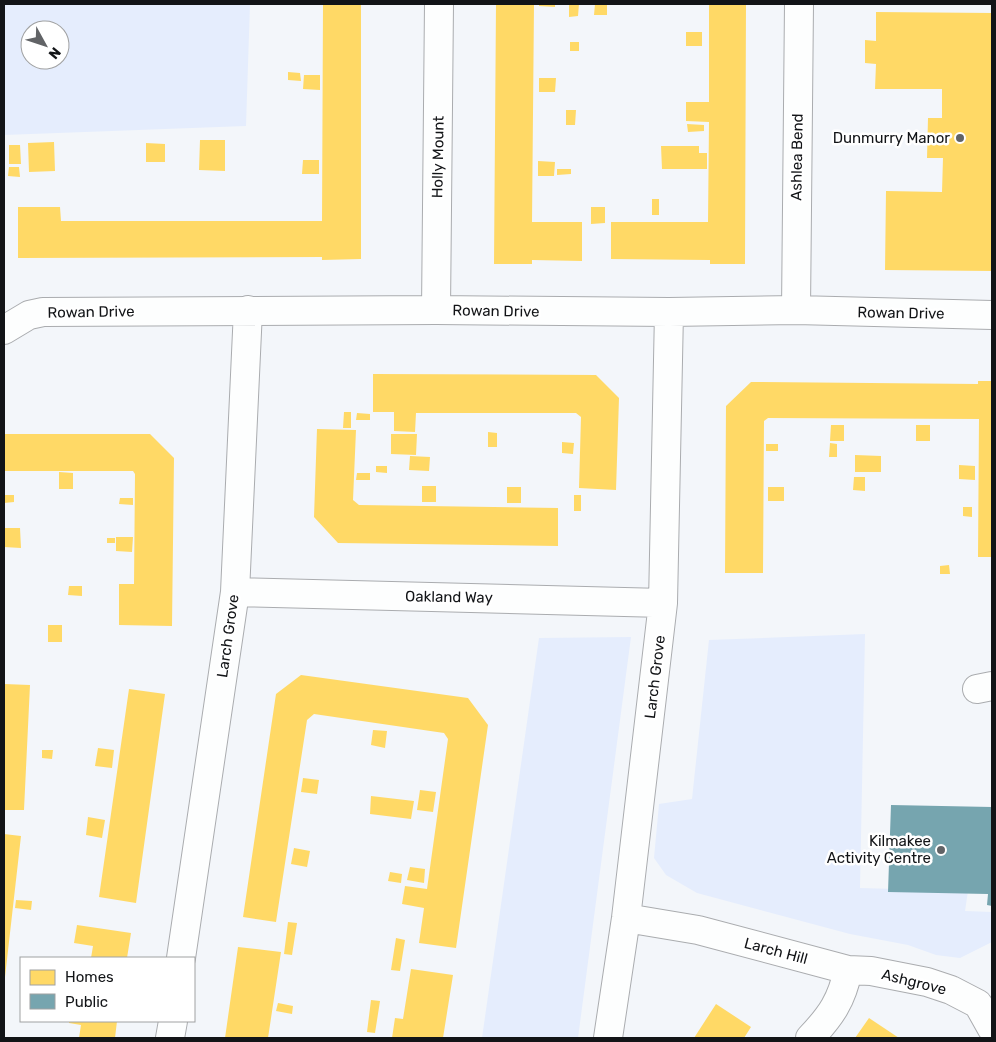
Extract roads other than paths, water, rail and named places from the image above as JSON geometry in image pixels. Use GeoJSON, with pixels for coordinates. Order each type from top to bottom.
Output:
{"type":"FeatureCollection","features":[{"type":"Feature","properties":{"kind":"street","name":"Holly Mount"},"geometry":{"type":"LineString","coordinates":[[436,310],[439,4]]}},
{"type":"Feature","properties":{"kind":"street","name":"Ashlea Bend"},"geometry":{"type":"LineString","coordinates":[[796,310],[799,4]]}},
{"type":"Feature","properties":{"kind":"street","name":"Larch Grove"},"geometry":{"type":"LineString","coordinates":[[181,957],[235,592],[248,310]]}},
{"type":"Feature","properties":{"kind":"street","name":"Rowan Drive"},"geometry":{"type":"LineString","coordinates":[[4,330],[29,315],[43,312],[436,310],[669,312],[796,310],[992,315]]}},
{"type":"Feature","properties":{"kind":"street","name":"Larch Grove"},"geometry":{"type":"LineString","coordinates":[[608,1038],[626,918],[663,603],[669,312]]}},
{"type":"Feature","properties":{"kind":"street","name":"Oakland Way"},"geometry":{"type":"LineString","coordinates":[[235,592],[663,603]]}},
{"type":"Feature","properties":{"kind":"street","name":"Larch Hill"},"geometry":{"type":"LineString","coordinates":[[626,918],[698,930],[848,970]]}},
{"type":"Feature","properties":{"kind":"street","name":"Ashgrove"},"geometry":{"type":"LineString","coordinates":[[848,970],[871,971],[985,996],[992,1029]]}},
{"type":"Feature","properties":{"kind":"street"},"geometry":{"type":"LineString","coordinates":[[810,1038],[836,1007],[844,989],[848,970]]}},
{"type":"Feature","properties":{"kind":"street"},"geometry":{"type":"LineString","coordinates":[[170,1038],[173,1022]]}},
{"type":"Feature","properties":{"kind":"place","name":"Dunmurry Manor"},"geometry":{"type":"Point","coordinates":[960,138]}},
{"type":"Feature","properties":{"kind":"place","name":"Kilmakee Activity Centre"},"geometry":{"type":"Point","coordinates":[941,850]}}]}
